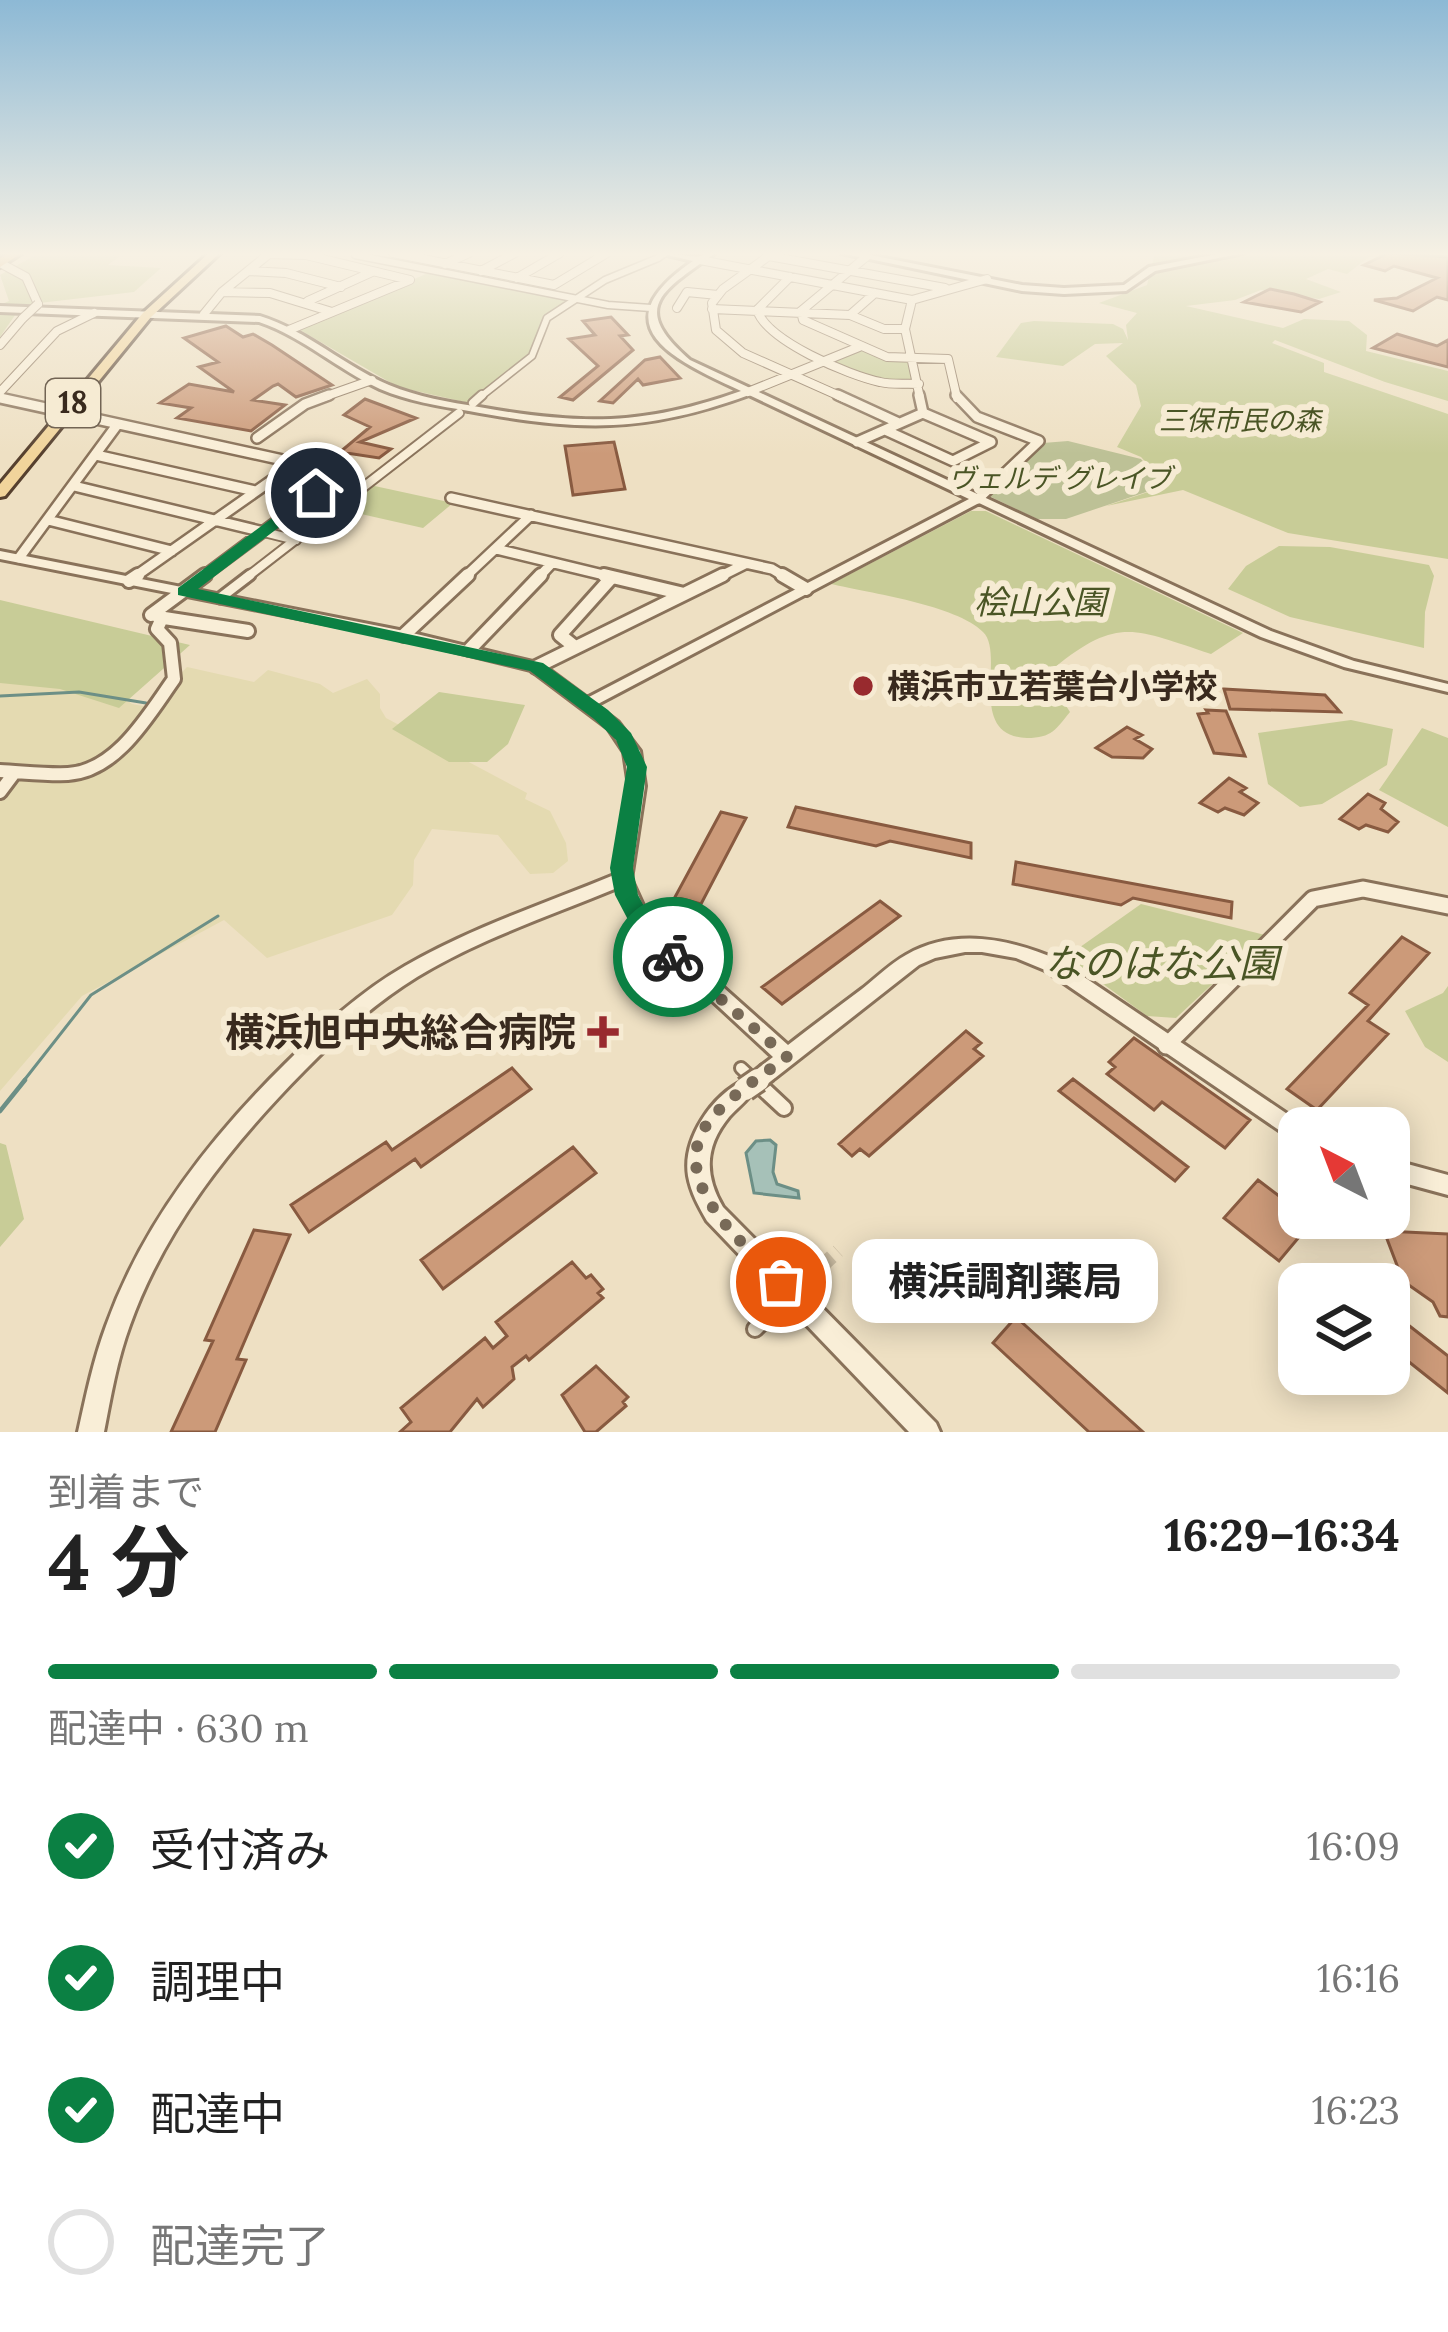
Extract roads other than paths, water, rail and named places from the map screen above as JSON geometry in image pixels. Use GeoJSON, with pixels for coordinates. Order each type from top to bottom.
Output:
{"type":"FeatureCollection","features":[{"type":"Feature","properties":{"kind":"main road","name":"18"},"geometry":{"type":"LineString","coordinates":[[0,476],[137,320]]}},
{"type":"Feature","properties":{"kind":"main road","name":"18"},"geometry":{"type":"LineString","coordinates":[[0,493],[60,411]]}},
{"type":"Feature","properties":{"kind":"street"},"geometry":{"type":"LineString","coordinates":[[0,345],[21,320]]}},
{"type":"Feature","properties":{"kind":"street"},"geometry":{"type":"LineString","coordinates":[[80,320],[57,331],[0,395],[342,473],[151,615],[248,631]]}},
{"type":"Feature","properties":{"kind":"street"},"geometry":{"type":"LineString","coordinates":[[258,320],[289,330],[372,380],[450,405],[581,427],[662,421],[860,346]]}},
{"type":"Feature","properties":{"kind":"street"},"geometry":{"type":"LineString","coordinates":[[289,330],[315,320]]}},
{"type":"Feature","properties":{"kind":"street"},"geometry":{"type":"LineString","coordinates":[[472,403],[532,356],[546,320]]}},
{"type":"Feature","properties":{"kind":"street"},"geometry":{"type":"LineString","coordinates":[[652,320],[666,345],[687,362],[1294,646],[1448,688]]}},
{"type":"Feature","properties":{"kind":"street"},"geometry":{"type":"LineString","coordinates":[[714,320],[716,330],[731,345],[899,423]]}},
{"type":"Feature","properties":{"kind":"street"},"geometry":{"type":"LineString","coordinates":[[762,320],[769,333],[825,360],[879,382],[919,384]]}},
{"type":"Feature","properties":{"kind":"street"},"geometry":{"type":"LineString","coordinates":[[587,704],[978,499],[1039,441],[965,411],[951,393],[948,359],[887,357],[803,320]]}},
{"type":"Feature","properties":{"kind":"street"},"geometry":{"type":"LineString","coordinates":[[863,320],[905,329]]}},
{"type":"Feature","properties":{"kind":"street"},"geometry":{"type":"LineString","coordinates":[[907,320],[923,413]]}},
{"type":"Feature","properties":{"kind":"street"},"geometry":{"type":"LineString","coordinates":[[257,438],[305,404],[372,380]]}},
{"type":"Feature","properties":{"kind":"street"},"geometry":{"type":"LineString","coordinates":[[220,598],[459,413]]}},
{"type":"Feature","properties":{"kind":"street"},"geometry":{"type":"LineString","coordinates":[[857,442],[923,413],[991,442],[953,460],[885,430]]}},
{"type":"Feature","properties":{"kind":"street"},"geometry":{"type":"LineString","coordinates":[[19,558],[118,425]]}},
{"type":"Feature","properties":{"kind":"street"},"geometry":{"type":"LineString","coordinates":[[96,454],[255,491]]}},
{"type":"Feature","properties":{"kind":"street"},"geometry":{"type":"LineString","coordinates":[[129,580],[295,464]]}},
{"type":"Feature","properties":{"kind":"street"},"geometry":{"type":"LineString","coordinates":[[74,486],[296,539]]}},
{"type":"Feature","properties":{"kind":"street"},"geometry":{"type":"LineString","coordinates":[[451,498],[772,569],[806,590]]}},
{"type":"Feature","properties":{"kind":"street"},"geometry":{"type":"LineString","coordinates":[[404,635],[530,515]]}},
{"type":"Feature","properties":{"kind":"street"},"geometry":{"type":"LineString","coordinates":[[48,520],[172,550]]}},
{"type":"Feature","properties":{"kind":"street"},"geometry":{"type":"LineString","coordinates":[[496,549],[684,594]]}},
{"type":"Feature","properties":{"kind":"street"},"geometry":{"type":"LineString","coordinates":[[0,555],[404,635],[536,667],[624,738],[637,767],[613,883],[651,936],[787,1057]]}},
{"type":"Feature","properties":{"kind":"street"},"geometry":{"type":"LineString","coordinates":[[470,649],[552,563]]}},
{"type":"Feature","properties":{"kind":"street"},"geometry":{"type":"LineString","coordinates":[[536,667],[745,564]]}},
{"type":"Feature","properties":{"kind":"street"},"geometry":{"type":"LineString","coordinates":[[574,647],[560,635],[612,577]]}},
{"type":"Feature","properties":{"kind":"street"},"geometry":{"type":"LineString","coordinates":[[0,792],[8,771],[74,774],[115,754],[130,740],[174,679],[170,644],[157,629],[162,618]]}},
{"type":"Feature","properties":{"kind":"street"},"geometry":{"type":"LineString","coordinates":[[92,1432],[104,1365],[130,1295],[193,1182],[229,1133],[290,1071],[381,991],[440,956],[613,883]]}},
{"type":"Feature","properties":{"kind":"street"},"geometry":{"type":"LineString","coordinates":[[1166,1046],[1313,899],[1329,891],[1366,889],[1448,906]]}},
{"type":"Feature","properties":{"kind":"street"},"geometry":{"type":"LineString","coordinates":[[918,1429],[715,1214],[701,1192],[697,1159],[705,1127],[743,1079],[768,1072],[912,960],[965,944],[1010,947],[1052,965],[1278,1118]]}},
{"type":"Feature","properties":{"kind":"street"},"geometry":{"type":"LineString","coordinates":[[743,1079],[784,1108]]}},
{"type":"Feature","properties":{"kind":"street"},"geometry":{"type":"LineString","coordinates":[[1410,1174],[1448,1185]]}},
{"type":"Feature","properties":{"kind":"street"},"geometry":{"type":"LineString","coordinates":[[755,1329],[773,1311]]}},
{"type":"Feature","properties":{"kind":"water"},"geometry":{"type":"Polygon","coordinates":[[[770,1140],[776,1145],[773,1172],[777,1184],[798,1191],[799,1198],[754,1193],[746,1153],[756,1141],[770,1140]]]}},
{"type":"Feature","properties":{"kind":"waterway"},"geometry":{"type":"LineString","coordinates":[[0,696],[79,692],[146,703]]}},
{"type":"Feature","properties":{"kind":"waterway"},"geometry":{"type":"LineString","coordinates":[[22,1083],[91,995],[218,916]]}},
{"type":"Feature","properties":{"kind":"waterway"},"geometry":{"type":"LineString","coordinates":[[0,1111],[25,1080]]}},
{"type":"Feature","properties":{"kind":"tunnel"},"geometry":{"type":"LineString","coordinates":[[773,1311],[838,1251]]}},
{"type":"Feature","properties":{"kind":"place","name":"横浜市立若葉台小学校"},"geometry":{"type":"Point","coordinates":[863,686]}},
{"type":"Feature","properties":{"kind":"place","name":"横浜旭中央総合病院"},"geometry":{"type":"Point","coordinates":[603,1032]}},
{"type":"Feature","properties":{"kind":"place","name":"横浜調剤薬局"},"geometry":{"type":"Point","coordinates":[781,1282]}},
{"type":"Feature","properties":{"kind":"park label","name":"三保市民の森"},"geometry":{"type":"Point","coordinates":[1240,421]}},
{"type":"Feature","properties":{"kind":"park label","name":"ヴェルデ グレイブ"},"geometry":{"type":"Point","coordinates":[1060,479]}},
{"type":"Feature","properties":{"kind":"park label","name":"桧山公園"},"geometry":{"type":"Point","coordinates":[1040,602]}},
{"type":"Feature","properties":{"kind":"park label","name":"なのはな公園"},"geometry":{"type":"Point","coordinates":[1161,963]}}]}
